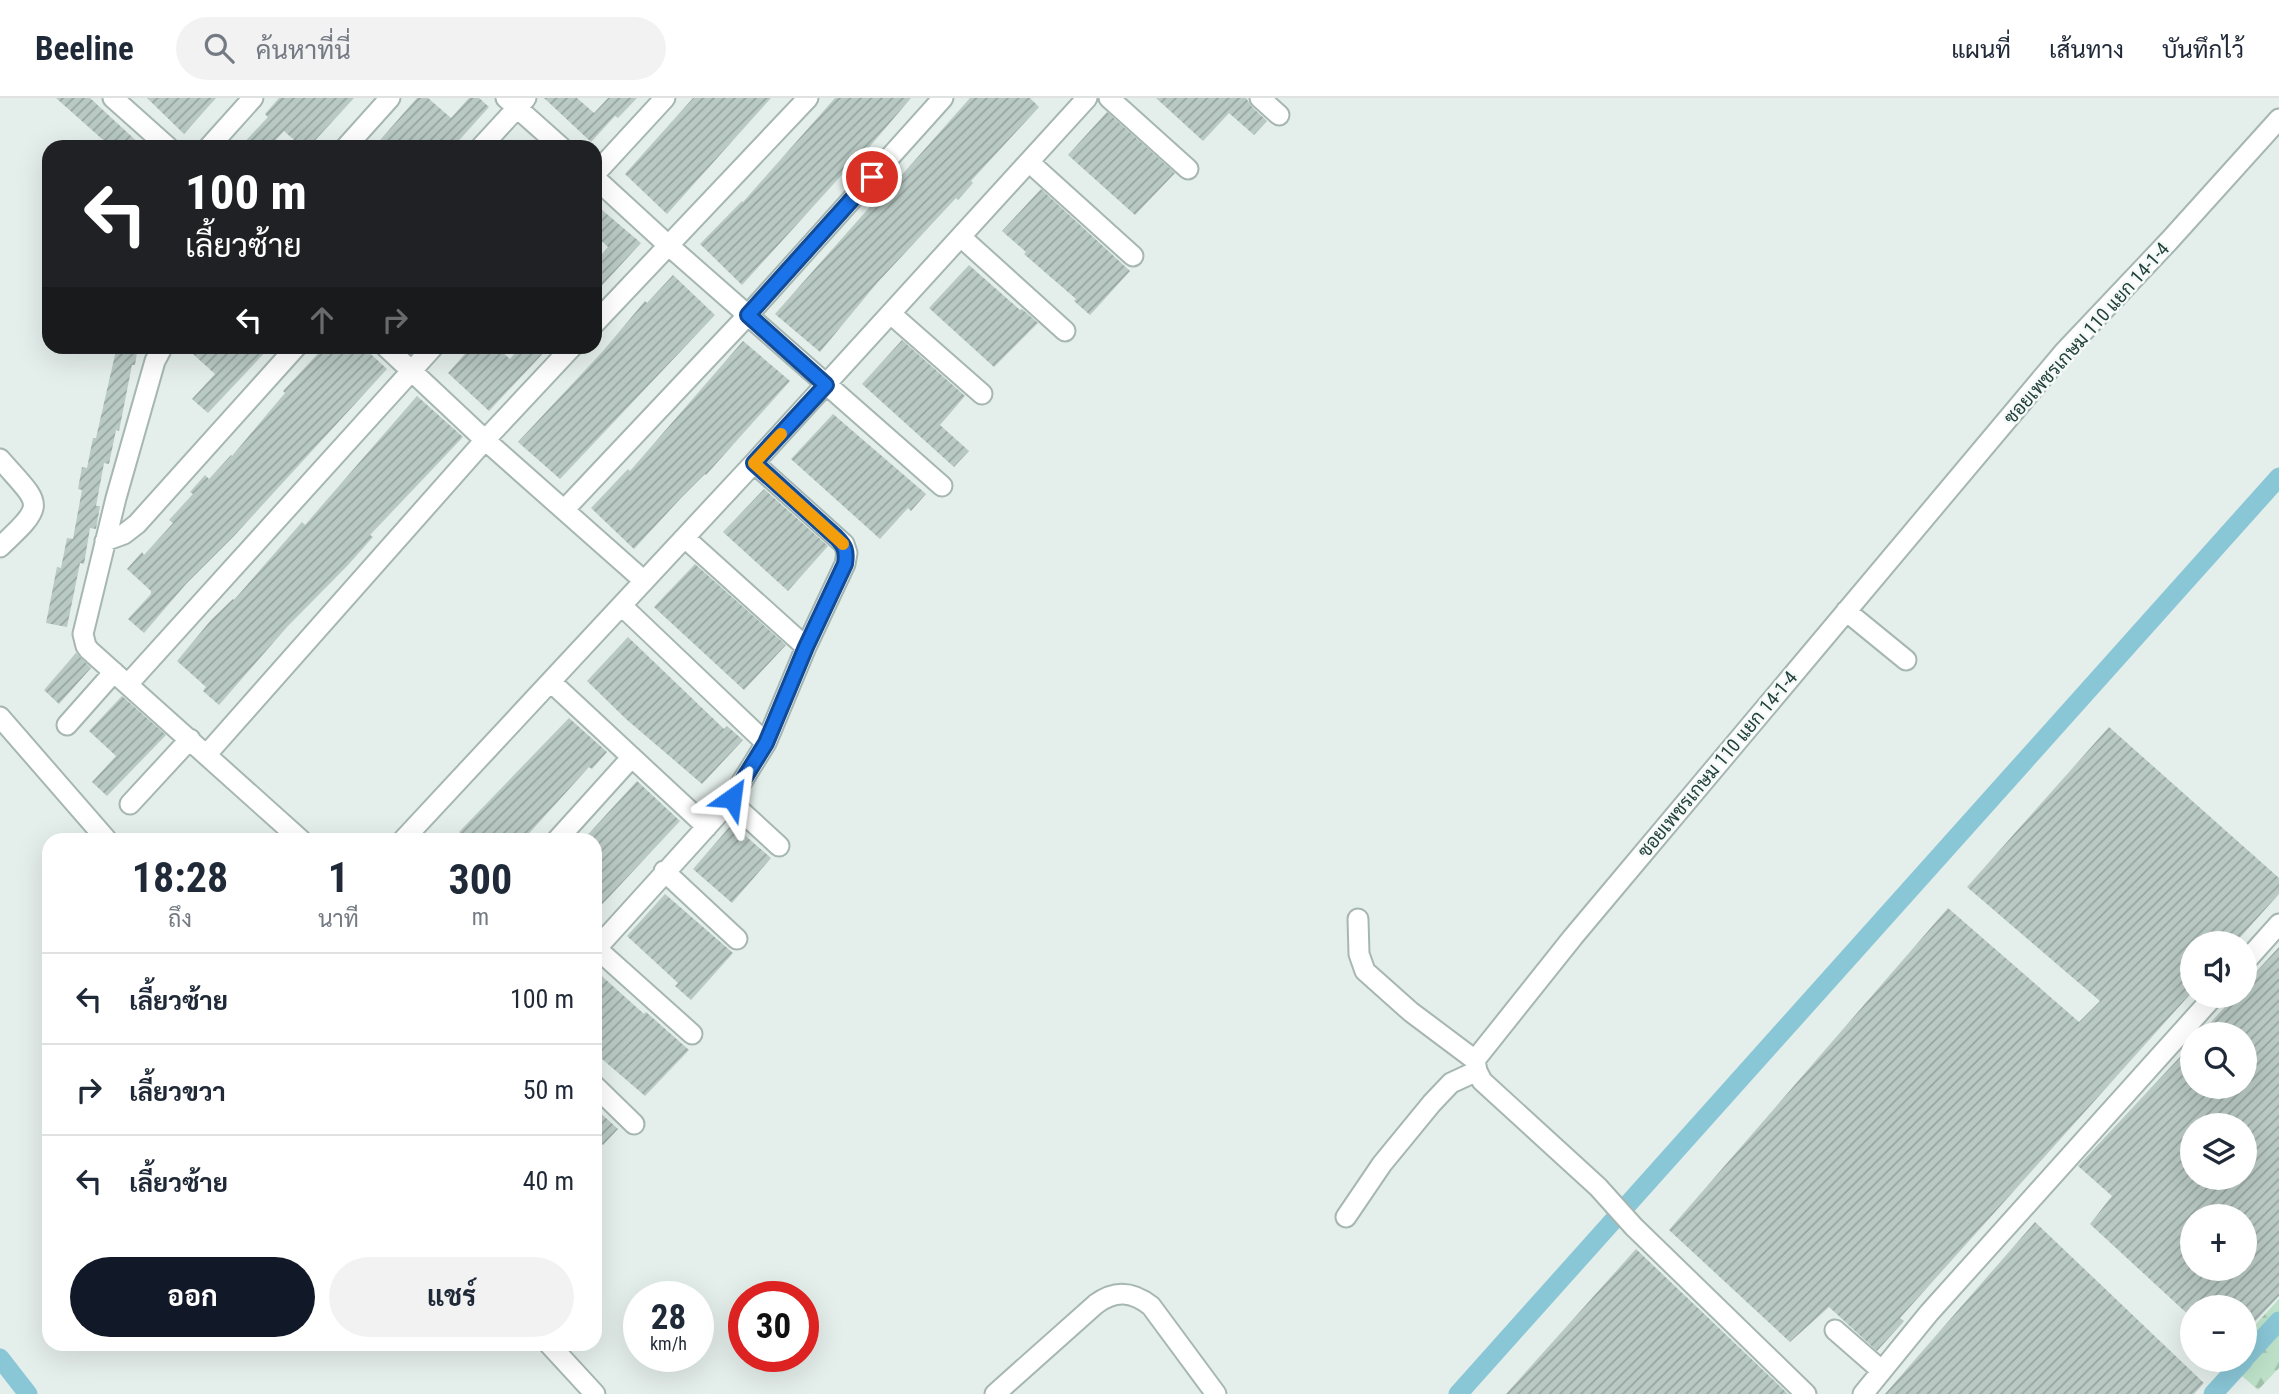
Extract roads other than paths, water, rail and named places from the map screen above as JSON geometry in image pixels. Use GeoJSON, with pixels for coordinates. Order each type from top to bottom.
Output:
{"type":"FeatureCollection","features":[{"type":"Feature","properties":{"kind":"street"},"geometry":{"type":"LineString","coordinates":[[113,98],[160,140]]}},
{"type":"Feature","properties":{"kind":"street"},"geometry":{"type":"LineString","coordinates":[[215,140],[253,98]]}},
{"type":"Feature","properties":{"kind":"street"},"geometry":{"type":"LineString","coordinates":[[352,140],[390,98]]}},
{"type":"Feature","properties":{"kind":"street"},"geometry":{"type":"LineString","coordinates":[[602,168],[665,98]]}},
{"type":"Feature","properties":{"kind":"street"},"geometry":{"type":"LineString","coordinates":[[602,316],[808,98]]}},
{"type":"Feature","properties":{"kind":"street"},"geometry":{"type":"LineString","coordinates":[[564,510],[748,315],[943,98]]}},
{"type":"Feature","properties":{"kind":"street"},"geometry":{"type":"LineString","coordinates":[[410,833],[685,538],[1087,98]]}},
{"type":"Feature","properties":{"kind":"street"},"geometry":{"type":"LineString","coordinates":[[1108,98],[1188,169]]}},
{"type":"Feature","properties":{"kind":"street"},"geometry":{"type":"LineString","coordinates":[[1260,98],[1279,115]]}},
{"type":"Feature","properties":{"kind":"street"},"geometry":{"type":"LineString","coordinates":[[486,140],[516,101],[554,140]]}},
{"type":"Feature","properties":{"kind":"street","name":"ซอยเพชรเกษม 110 แยก 14-1-4"},"geometry":{"type":"LineString","coordinates":[[1476,1066],[1573,937],[2064,352],[2279,120]]}},
{"type":"Feature","properties":{"kind":"street"},"geometry":{"type":"LineString","coordinates":[[1029,162],[1133,256]]}},
{"type":"Feature","properties":{"kind":"street"},"geometry":{"type":"LineString","coordinates":[[602,183],[668,245],[942,486]]}},
{"type":"Feature","properties":{"kind":"street"},"geometry":{"type":"LineString","coordinates":[[961,237],[1065,331]]}},
{"type":"Feature","properties":{"kind":"street"},"geometry":{"type":"LineString","coordinates":[[891,314],[982,394]]}},
{"type":"Feature","properties":{"kind":"street"},"geometry":{"type":"LineString","coordinates":[[158,354],[105,541],[83,634],[86,646],[293,833]]}},
{"type":"Feature","properties":{"kind":"street"},"geometry":{"type":"LineString","coordinates":[[105,541],[124,534],[137,524],[290,354]]}},
{"type":"Feature","properties":{"kind":"street"},"geometry":{"type":"LineString","coordinates":[[394,354],[485,440],[643,580]]}},
{"type":"Feature","properties":{"kind":"street"},"geometry":{"type":"LineString","coordinates":[[67,725],[121,678],[427,354]]}},
{"type":"Feature","properties":{"kind":"street"},"geometry":{"type":"LineString","coordinates":[[207,754],[485,440],[566,354]]}},
{"type":"Feature","properties":{"kind":"street"},"geometry":{"type":"LineString","coordinates":[[0,459],[33,496],[35,509],[27,522],[0,547]]}},
{"type":"Feature","properties":{"kind":"street"},"geometry":{"type":"LineString","coordinates":[[602,942],[730,802],[766,743],[806,647],[845,564],[847,553],[844,544],[754,463]]}},
{"type":"Feature","properties":{"kind":"street"},"geometry":{"type":"LineString","coordinates":[[685,538],[806,647]]}},
{"type":"Feature","properties":{"kind":"street"},"geometry":{"type":"LineString","coordinates":[[622,606],[766,743]]}},
{"type":"Feature","properties":{"kind":"street"},"geometry":{"type":"LineString","coordinates":[[1846,611],[1906,660]]}},
{"type":"Feature","properties":{"kind":"street"},"geometry":{"type":"LineString","coordinates":[[551,682],[707,827]]}},
{"type":"Feature","properties":{"kind":"street"},"geometry":{"type":"LineString","coordinates":[[0,717],[101,833]]}},
{"type":"Feature","properties":{"kind":"street"},"geometry":{"type":"LineString","coordinates":[[130,804],[190,738]]}},
{"type":"Feature","properties":{"kind":"street"},"geometry":{"type":"LineString","coordinates":[[563,833],[632,757]]}},
{"type":"Feature","properties":{"kind":"street"},"geometry":{"type":"LineString","coordinates":[[730,802],[779,846]]}},
{"type":"Feature","properties":{"kind":"street"},"geometry":{"type":"LineString","coordinates":[[664,872],[737,939]]}},
{"type":"Feature","properties":{"kind":"street"},"geometry":{"type":"LineString","coordinates":[[1358,919],[1359,954],[1365,971],[1476,1066],[1482,1081],[1598,1187],[1634,1227],[1806,1394]]}},
{"type":"Feature","properties":{"kind":"street"},"geometry":{"type":"LineString","coordinates":[[2257,949],[2279,924]]}},
{"type":"Feature","properties":{"kind":"street"},"geometry":{"type":"LineString","coordinates":[[602,954],[692,1034]]}},
{"type":"Feature","properties":{"kind":"street"},"geometry":{"type":"LineString","coordinates":[[1863,1394],[1938,1303],[2203,1008]]}},
{"type":"Feature","properties":{"kind":"street"},"geometry":{"type":"LineString","coordinates":[[1346,1217],[1382,1164],[1432,1103],[1451,1083],[1476,1066]]}},
{"type":"Feature","properties":{"kind":"street"},"geometry":{"type":"LineString","coordinates":[[602,1093],[634,1124]]}},
{"type":"Feature","properties":{"kind":"street"},"geometry":{"type":"LineString","coordinates":[[995,1394],[1096,1304],[1105,1298],[1123,1293],[1136,1296],[1151,1306],[1216,1394]]}},
{"type":"Feature","properties":{"kind":"street"},"geometry":{"type":"LineString","coordinates":[[1835,1330],[1882,1371]]}},
{"type":"Feature","properties":{"kind":"street"},"geometry":{"type":"LineString","coordinates":[[555,1351],[595,1394]]}},
{"type":"Feature","properties":{"kind":"waterway"},"geometry":{"type":"LineString","coordinates":[[1458,1394],[2279,477]]}},
{"type":"Feature","properties":{"kind":"waterway"},"geometry":{"type":"LineString","coordinates":[[2257,1345],[2279,1321]]}},
{"type":"Feature","properties":{"kind":"waterway"},"geometry":{"type":"LineString","coordinates":[[0,1358],[28,1394]]}},
{"type":"Feature","properties":{"kind":"waterway"},"geometry":{"type":"LineString","coordinates":[[2213,1394],[2233,1372]]}}]}
